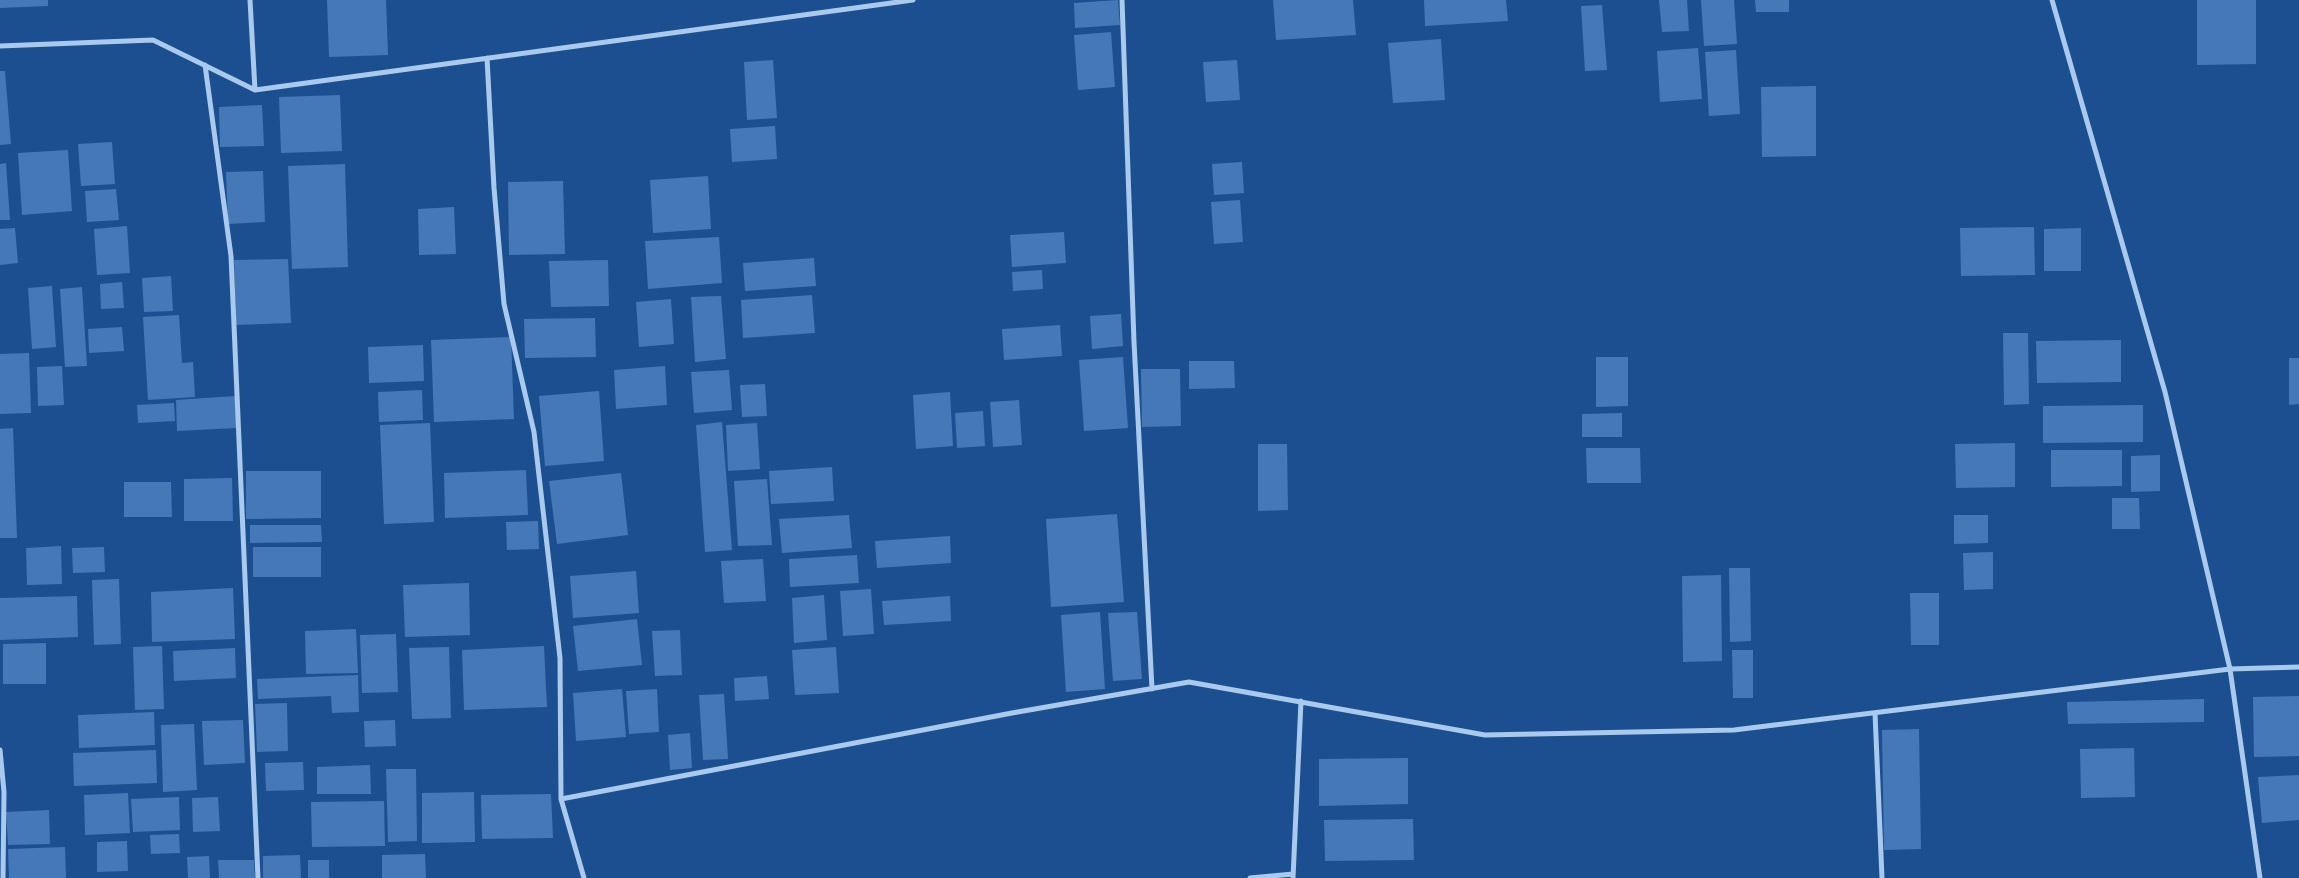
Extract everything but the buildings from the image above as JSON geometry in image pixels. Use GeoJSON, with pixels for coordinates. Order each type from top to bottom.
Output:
{"type":"FeatureCollection","features":[{"type":"Feature","properties":{"kind":"street"},"geometry":{"type":"LineString","coordinates":[[250,0],[255,90]]}},
{"type":"Feature","properties":{"kind":"street"},"geometry":{"type":"LineString","coordinates":[[0,46],[153,40],[255,90],[913,0]]}},
{"type":"Feature","properties":{"kind":"street"},"geometry":{"type":"LineString","coordinates":[[1122,0],[1134,342],[1152,689]]}},
{"type":"Feature","properties":{"kind":"street"},"geometry":{"type":"LineString","coordinates":[[2052,0],[2165,392],[2230,669],[2260,878]]}},
{"type":"Feature","properties":{"kind":"street"},"geometry":{"type":"LineString","coordinates":[[487,58],[494,188],[504,304],[534,432],[560,658],[561,799],[584,878]]}},
{"type":"Feature","properties":{"kind":"street"},"geometry":{"type":"LineString","coordinates":[[205,65],[231,256],[258,878]]}},
{"type":"Feature","properties":{"kind":"street"},"geometry":{"type":"LineString","coordinates":[[561,799],[1012,713],[1189,682],[1301,700],[1485,735],[1734,730],[2230,669],[2299,667]]}},
{"type":"Feature","properties":{"kind":"street"},"geometry":{"type":"LineString","coordinates":[[1250,878],[1293,876],[1301,700]]}},
{"type":"Feature","properties":{"kind":"street"},"geometry":{"type":"LineString","coordinates":[[1875,713],[1882,878]]}},
{"type":"Feature","properties":{"kind":"street"},"geometry":{"type":"LineString","coordinates":[[0,750],[4,792],[3,878]]}}]}
